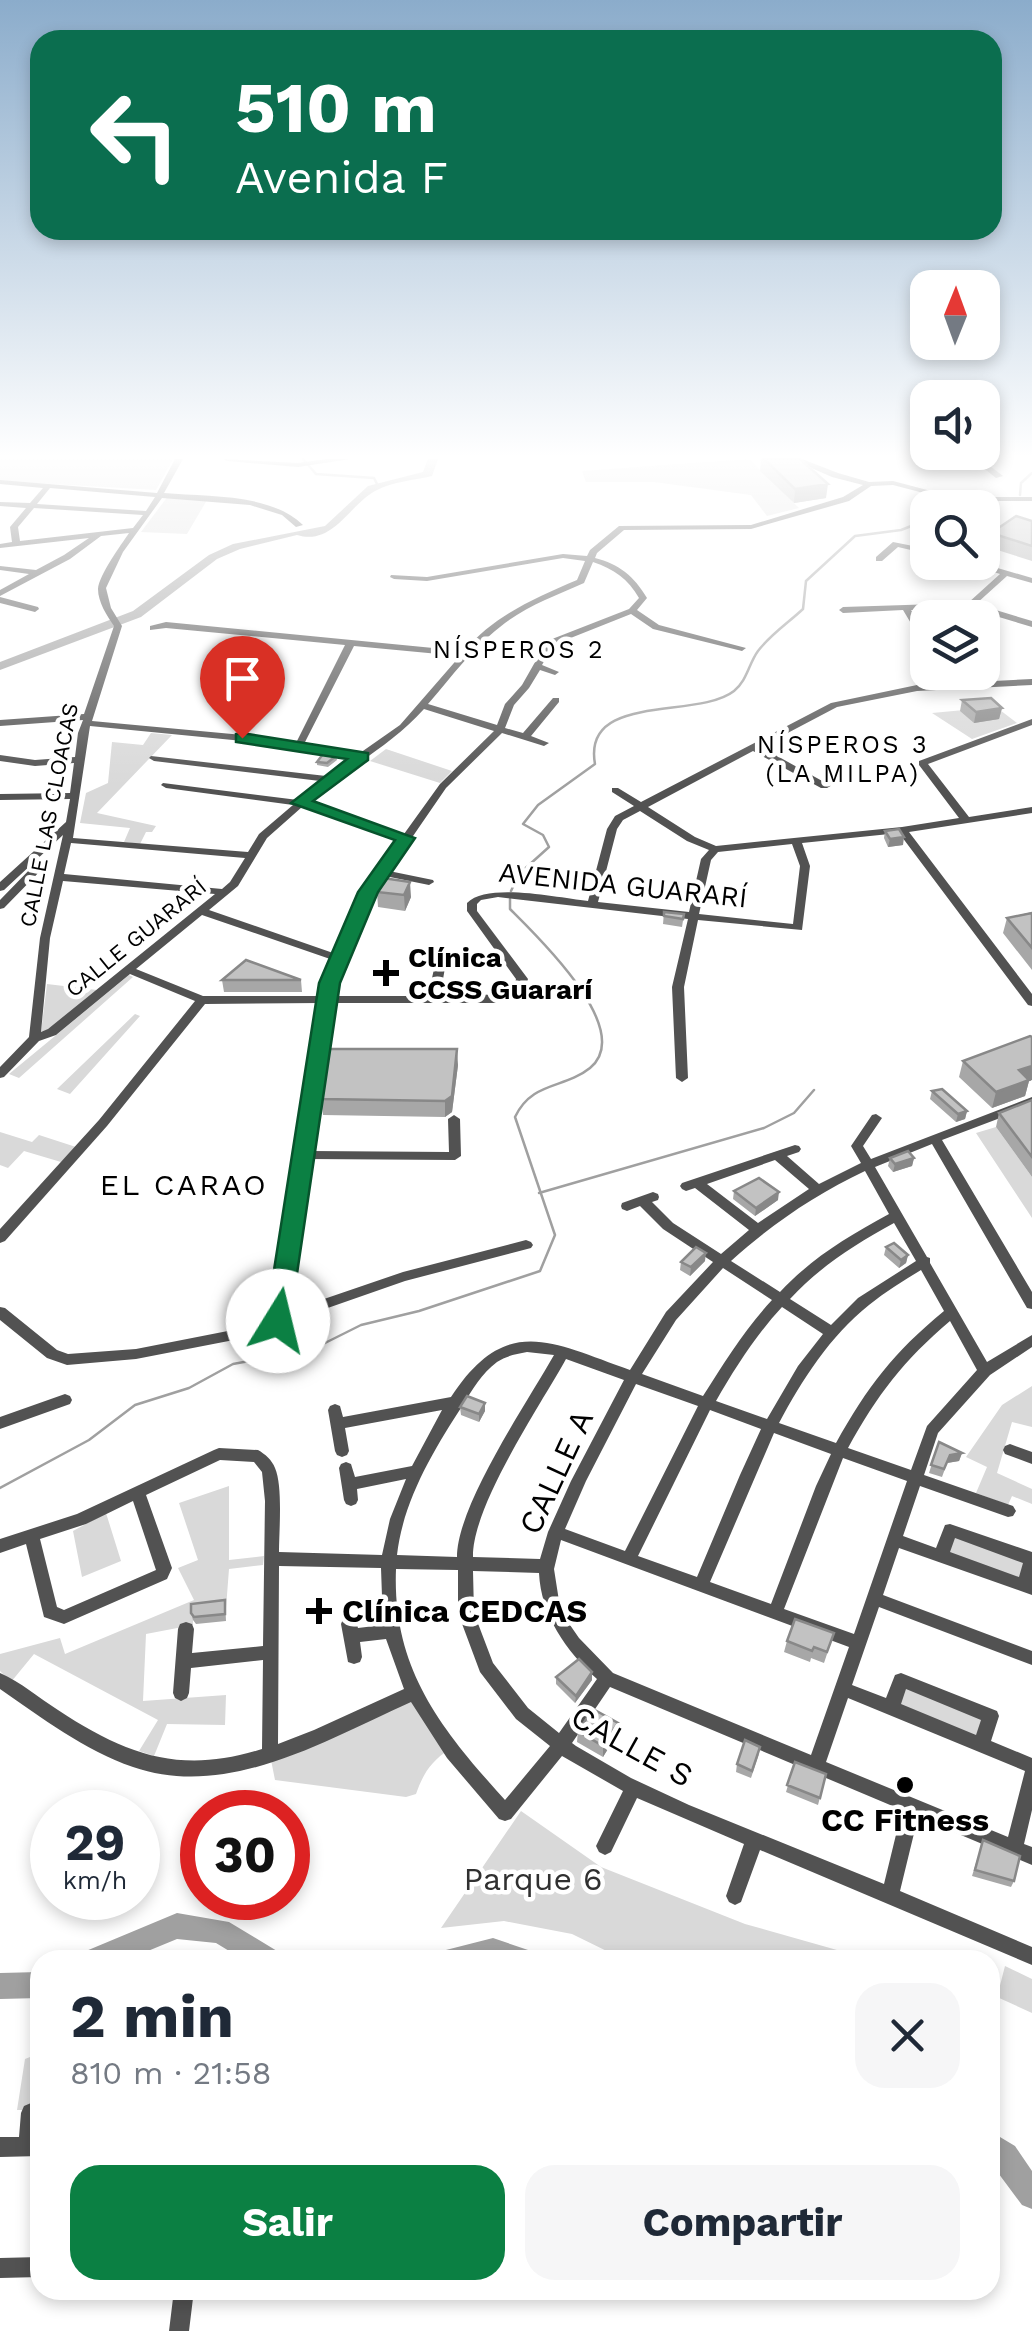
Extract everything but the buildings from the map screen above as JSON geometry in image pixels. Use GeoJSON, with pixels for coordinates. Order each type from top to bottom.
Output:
{"type":"FeatureCollection","features":[{"type":"Feature","properties":{"kind":"street"},"geometry":{"type":"LineString","coordinates":[[0,568],[34,572]]}},
{"type":"Feature","properties":{"kind":"street"},"geometry":{"type":"LineString","coordinates":[[0,596],[41,568]]}},
{"type":"Feature","properties":{"kind":"street","name":"CALLE LAS CLOACAS"},"geometry":{"type":"LineString","coordinates":[[35,1038],[46,938],[71,822],[79,760],[115,621],[102,598],[111,568]]}},
{"type":"Feature","properties":{"kind":"street"},"geometry":{"type":"LineString","coordinates":[[394,577],[427,579],[493,568]]}},
{"type":"Feature","properties":{"kind":"street","name":"CALLE GUARARÍ"},"geometry":{"type":"LineString","coordinates":[[35,1038],[52,1032],[201,912],[239,877],[248,855],[263,836],[328,779],[424,706],[468,654],[520,609],[581,581],[586,568]]}},
{"type":"Feature","properties":{"kind":"street"},"geometry":{"type":"LineString","coordinates":[[278,1321],[327,1000],[338,958],[381,872],[443,786],[500,729],[510,704],[550,643],[632,611],[643,598],[634,581],[615,568]]}},
{"type":"Feature","properties":{"kind":"street"},"geometry":{"type":"LineString","coordinates":[[1000,571],[1032,580]]}},
{"type":"Feature","properties":{"kind":"street"},"geometry":{"type":"LineString","coordinates":[[977,600],[1006,573]]}},
{"type":"Feature","properties":{"kind":"street"},"geometry":{"type":"LineString","coordinates":[[0,596],[35,610]]}},
{"type":"Feature","properties":{"kind":"street"},"geometry":{"type":"LineString","coordinates":[[906,608],[910,615]]}},
{"type":"Feature","properties":{"kind":"street"},"geometry":{"type":"LineString","coordinates":[[843,610],[910,608]]}},
{"type":"Feature","properties":{"kind":"street"},"geometry":{"type":"LineString","coordinates":[[632,611],[656,627],[742,648]]}},
{"type":"Feature","properties":{"kind":"street"},"geometry":{"type":"LineString","coordinates":[[1000,615],[1032,624]]}},
{"type":"Feature","properties":{"kind":"street"},"geometry":{"type":"LineString","coordinates":[[154,628],[166,625],[468,654]]}},
{"type":"Feature","properties":{"kind":"street"},"geometry":{"type":"LineString","coordinates":[[299,746],[351,642]]}},
{"type":"Feature","properties":{"kind":"street"},"geometry":{"type":"LineString","coordinates":[[537,666],[555,672]]}},
{"type":"Feature","properties":{"kind":"street"},"geometry":{"type":"LineString","coordinates":[[1000,683],[1028,682],[1032,693]]}},
{"type":"Feature","properties":{"kind":"street"},"geometry":{"type":"LineString","coordinates":[[592,905],[612,829],[619,818],[834,705],[926,690]]}},
{"type":"Feature","properties":{"kind":"street"},"geometry":{"type":"LineString","coordinates":[[525,737],[556,700]]}},
{"type":"Feature","properties":{"kind":"street"},"geometry":{"type":"LineString","coordinates":[[424,706],[544,743]]}},
{"type":"Feature","properties":{"kind":"street"},"geometry":{"type":"LineString","coordinates":[[0,723],[87,720],[362,756]]}},
{"type":"Feature","properties":{"kind":"street"},"geometry":{"type":"LineString","coordinates":[[966,820],[922,764],[1032,722]]}},
{"type":"Feature","properties":{"kind":"street"},"geometry":{"type":"LineString","coordinates":[[177,732],[154,758],[328,779]]}},
{"type":"Feature","properties":{"kind":"street"},"geometry":{"type":"LineString","coordinates":[[753,747],[824,786],[850,772]]}},
{"type":"Feature","properties":{"kind":"street"},"geometry":{"type":"LineString","coordinates":[[0,758],[35,763],[79,760]]}},
{"type":"Feature","properties":{"kind":"street"},"geometry":{"type":"LineString","coordinates":[[166,786],[300,803],[406,838]]}},
{"type":"Feature","properties":{"kind":"street"},"geometry":{"type":"LineString","coordinates":[[615,790],[691,840],[716,849],[902,830],[1032,810]]}},
{"type":"Feature","properties":{"kind":"street"},"geometry":{"type":"LineString","coordinates":[[0,797],[75,796]]}},
{"type":"Feature","properties":{"kind":"street"},"geometry":{"type":"LineString","coordinates":[[0,888],[71,822]]}},
{"type":"Feature","properties":{"kind":"street"},"geometry":{"type":"LineString","coordinates":[[902,830],[1032,1002]]}},
{"type":"Feature","properties":{"kind":"street"},"geometry":{"type":"LineString","coordinates":[[66,840],[248,855]]}},
{"type":"Feature","properties":{"kind":"street"},"geometry":{"type":"LineString","coordinates":[[691,840],[706,859]]}},
{"type":"Feature","properties":{"kind":"street","name":"AVENIDA GUARARÍ"},"geometry":{"type":"LineString","coordinates":[[128,970],[202,1000],[506,999],[522,990],[522,979],[472,911],[472,903],[478,898],[498,894],[798,928],[805,866],[796,840]]}},
{"type":"Feature","properties":{"kind":"street"},"geometry":{"type":"LineString","coordinates":[[682,1078],[678,987],[706,859],[716,849]]}},
{"type":"Feature","properties":{"kind":"street"},"geometry":{"type":"LineString","coordinates":[[24,865],[224,892]]}},
{"type":"Feature","properties":{"kind":"street"},"geometry":{"type":"LineString","coordinates":[[0,906],[40,865]]}},
{"type":"Feature","properties":{"kind":"street"},"geometry":{"type":"LineString","coordinates":[[381,872],[429,882]]}},
{"type":"Feature","properties":{"kind":"street"},"geometry":{"type":"LineString","coordinates":[[201,912],[338,958]]}},
{"type":"Feature","properties":{"kind":"street"},"geometry":{"type":"LineString","coordinates":[[432,1000],[443,952]]}},
{"type":"Feature","properties":{"kind":"street"},"geometry":{"type":"LineString","coordinates":[[0,1238],[103,1123],[202,1000]]}},
{"type":"Feature","properties":{"kind":"street"},"geometry":{"type":"LineString","coordinates":[[0,1074],[35,1038]]}},
{"type":"Feature","properties":{"kind":"street","name":"CALLE A"},"geometry":{"type":"LineString","coordinates":[[1032,1101],[869,1166],[758,1230],[720,1262],[667,1320],[556,1532],[546,1566],[549,1592],[559,1621],[585,1658],[607,1678],[1032,1856]]}},
{"type":"Feature","properties":{"kind":"street"},"geometry":{"type":"LineString","coordinates":[[876,1118],[857,1146],[926,1261],[985,1371]]}},
{"type":"Feature","properties":{"kind":"street"},"geometry":{"type":"LineString","coordinates":[[304,1155],[455,1156],[454,1119]]}},
{"type":"Feature","properties":{"kind":"street"},"geometry":{"type":"LineString","coordinates":[[936,1141],[1032,1304]]}},
{"type":"Feature","properties":{"kind":"street"},"geometry":{"type":"LineString","coordinates":[[758,1230],[692,1185],[795,1149]]}},
{"type":"Feature","properties":{"kind":"street"},"geometry":{"type":"LineString","coordinates":[[777,1156],[819,1192]]}},
{"type":"Feature","properties":{"kind":"street"},"geometry":{"type":"LineString","coordinates":[[627,1206],[648,1198],[668,1226],[832,1333]]}},
{"type":"Feature","properties":{"kind":"street"},"geometry":{"type":"LineString","coordinates":[[629,1559],[733,1355],[777,1300],[837,1248],[898,1215]]}},
{"type":"Feature","properties":{"kind":"street"},"geometry":{"type":"LineString","coordinates":[[0,1312],[52,1354],[67,1360],[136,1354],[239,1334],[403,1277],[526,1245]]}},
{"type":"Feature","properties":{"kind":"street"},"geometry":{"type":"LineString","coordinates":[[701,1585],[770,1425],[805,1366],[857,1308],[926,1261]]}},
{"type":"Feature","properties":{"kind":"street"},"geometry":{"type":"LineString","coordinates":[[775,1612],[862,1403],[906,1349],[952,1312]]}},
{"type":"Feature","properties":{"kind":"street"},"geometry":{"type":"LineString","coordinates":[[816,1766],[932,1430],[985,1371],[1032,1340]]}},
{"type":"Feature","properties":{"kind":"street"},"geometry":{"type":"LineString","coordinates":[[607,1678],[560,1746],[505,1813],[455,1757],[404,1678],[391,1631],[390,1559],[399,1512],[417,1470],[457,1402],[492,1359],[538,1344],[1008,1510]]}},
{"type":"Feature","properties":{"kind":"street","name":"CALLE S"},"geometry":{"type":"LineString","coordinates":[[563,1352],[476,1512],[464,1562],[472,1636],[487,1670],[514,1706],[560,1746],[634,1789],[1032,1956]]}},
{"type":"Feature","properties":{"kind":"street"},"geometry":{"type":"LineString","coordinates":[[0,1423],[64,1400]]}},
{"type":"Feature","properties":{"kind":"street"},"geometry":{"type":"LineString","coordinates":[[342,1451],[336,1417],[457,1402]]}},
{"type":"Feature","properties":{"kind":"street"},"geometry":{"type":"LineString","coordinates":[[1010,1450],[1032,1458]]}},
{"type":"Feature","properties":{"kind":"street"},"geometry":{"type":"LineString","coordinates":[[0,1546],[81,1518],[219,1454],[258,1456],[269,1470],[274,1560],[270,1755]]}},
{"type":"Feature","properties":{"kind":"street"},"geometry":{"type":"LineString","coordinates":[[349,1484],[417,1470]]}},
{"type":"Feature","properties":{"kind":"street"},"geometry":{"type":"LineString","coordinates":[[32,1536],[50,1612],[64,1618],[155,1578],[164,1568],[136,1491]]}},
{"type":"Feature","properties":{"kind":"street"},"geometry":{"type":"LineString","coordinates":[[892,1539],[1028,1587],[1032,1559],[983,1541],[950,1530],[941,1556]]}},
{"type":"Feature","properties":{"kind":"street"},"geometry":{"type":"LineString","coordinates":[[556,1532],[858,1643]]}},
{"type":"Feature","properties":{"kind":"street"},"geometry":{"type":"LineString","coordinates":[[274,1560],[390,1559],[546,1566]]}},
{"type":"Feature","properties":{"kind":"street"},"geometry":{"type":"LineString","coordinates":[[873,1598],[1032,1658]]}},
{"type":"Feature","properties":{"kind":"street"},"geometry":{"type":"LineString","coordinates":[[181,1693],[186,1629]]}},
{"type":"Feature","properties":{"kind":"street"},"geometry":{"type":"LineString","coordinates":[[354,1657],[351,1630],[391,1631]]}},
{"type":"Feature","properties":{"kind":"street"},"geometry":{"type":"LineString","coordinates":[[184,1661],[271,1652]]}},
{"type":"Feature","properties":{"kind":"street"},"geometry":{"type":"LineString","coordinates":[[0,1680],[100,1743],[150,1764],[194,1770],[230,1768],[270,1755],[414,1692]]}},
{"type":"Feature","properties":{"kind":"street"},"geometry":{"type":"LineString","coordinates":[[891,1708],[901,1680],[991,1716],[982,1746]]}},
{"type":"Feature","properties":{"kind":"street"},"geometry":{"type":"LineString","coordinates":[[842,1688],[1032,1766]]}},
{"type":"Feature","properties":{"kind":"street"},"geometry":{"type":"LineString","coordinates":[[1014,1848],[1032,1775]]}},
{"type":"Feature","properties":{"kind":"street"},"geometry":{"type":"LineString","coordinates":[[605,1846],[634,1789]]}},
{"type":"Feature","properties":{"kind":"street"},"geometry":{"type":"LineString","coordinates":[[890,1895],[912,1806]]}},
{"type":"Feature","properties":{"kind":"street"},"geometry":{"type":"LineString","coordinates":[[734,1896],[755,1839]]}},
{"type":"Feature","properties":{"kind":"street"},"geometry":{"type":"LineString","coordinates":[[0,2147],[30,2146]]}},
{"type":"Feature","properties":{"kind":"street"},"geometry":{"type":"LineString","coordinates":[[0,2268],[30,2267]]}},
{"type":"Feature","properties":{"kind":"street"},"geometry":{"type":"LineString","coordinates":[[179,2331],[183,2300]]}},
{"type":"Feature","properties":{"kind":"green space"},"geometry":{"type":"Polygon","coordinates":[[[996,707],[1017,723],[972,739],[932,713],[996,707]]]}},
{"type":"Feature","properties":{"kind":"green space"},"geometry":{"type":"Polygon","coordinates":[[[151,733],[172,735],[97,813],[156,826],[152,832],[146,832],[140,844],[124,842],[130,828],[80,823],[86,793],[108,783],[112,742],[143,745],[151,733]]]}},
{"type":"Feature","properties":{"kind":"green space"},"geometry":{"type":"Polygon","coordinates":[[[386,749],[452,771],[440,783],[370,761],[386,749]]]}},
{"type":"Feature","properties":{"kind":"green space"},"geometry":{"type":"Polygon","coordinates":[[[129,975],[133,977],[19,1078],[9,1074],[129,975]]]}},
{"type":"Feature","properties":{"kind":"green space"},"geometry":{"type":"Polygon","coordinates":[[[47,984],[97,990],[50,1030],[41,1032],[47,984]]]}},
{"type":"Feature","properties":{"kind":"green space"},"geometry":{"type":"Polygon","coordinates":[[[135,1014],[140,1016],[70,1094],[57,1089],[135,1014]]]}},
{"type":"Feature","properties":{"kind":"green space"},"geometry":{"type":"Polygon","coordinates":[[[996,1127],[1032,1177],[1032,1218],[976,1133],[996,1127]]]}},
{"type":"Feature","properties":{"kind":"green space"},"geometry":{"type":"Polygon","coordinates":[[[0,1132],[32,1142],[39,1135],[76,1147],[61,1162],[24,1151],[8,1168],[0,1165],[0,1132]]]}},
{"type":"Feature","properties":{"kind":"green space"},"geometry":{"type":"Polygon","coordinates":[[[1032,1386],[1032,1427],[1012,1422],[997,1473],[1032,1489],[1032,1504],[1012,1496],[1008,1505],[976,1493],[987,1467],[966,1457],[1002,1405],[1032,1386]]]}},
{"type":"Feature","properties":{"kind":"green space"},"geometry":{"type":"Polygon","coordinates":[[[229,1486],[229,1560],[264,1556],[263,1565],[229,1569],[226,1608],[193,1611],[193,1625],[146,1634],[143,1701],[226,1695],[225,1725],[167,1724],[154,1756],[139,1751],[158,1720],[34,1654],[11,1682],[0,1671],[0,1654],[60,1638],[65,1654],[194,1600],[178,1568],[198,1560],[179,1503],[229,1486]]]}},
{"type":"Feature","properties":{"kind":"green space"},"geometry":{"type":"Polygon","coordinates":[[[106,1513],[121,1561],[82,1577],[73,1531],[106,1513]]]}},
{"type":"Feature","properties":{"kind":"green space"},"geometry":{"type":"Polygon","coordinates":[[[951,1532],[1027,1561],[1021,1584],[941,1556],[951,1532]]]}},
{"type":"Feature","properties":{"kind":"green space"},"geometry":{"type":"Polygon","coordinates":[[[906,1686],[983,1716],[976,1736],[900,1705],[906,1686]]]}},
{"type":"Feature","properties":{"kind":"green space"},"geometry":{"type":"Polygon","coordinates":[[[414,1693],[450,1749],[428,1769],[416,1794],[406,1797],[275,1780],[270,1755],[414,1693]]]}},
{"type":"Feature","properties":{"kind":"green space","name":"Parque 6"},"geometry":{"type":"Polygon","coordinates":[[[521,1811],[601,1867],[745,1924],[837,1950],[605,1950],[572,1934],[504,1921],[441,1928],[521,1811]]]}},
{"type":"Feature","properties":{"kind":"green space"},"geometry":{"type":"Polygon","coordinates":[[[1005,1966],[1032,1979],[1032,2013],[1000,1998],[1005,1966]]]}},
{"type":"Feature","properties":{"kind":"green space"},"geometry":{"type":"Polygon","coordinates":[[[30,2057],[30,2110],[17,2110],[25,2059],[30,2057]]]}},
{"type":"Feature","properties":{"kind":"waterway"},"geometry":{"type":"LineString","coordinates":[[0,666],[137,614],[199,568]]}},
{"type":"Feature","properties":{"kind":"waterway"},"geometry":{"type":"LineString","coordinates":[[511,891],[519,874],[549,847],[543,835],[523,824],[538,805],[595,764],[596,741],[606,726],[646,711],[717,700],[734,691],[763,645],[803,609],[806,581],[820,568]]}},
{"type":"Feature","properties":{"kind":"waterway"},"geometry":{"type":"LineString","coordinates":[[510,899],[510,909],[577,984],[601,1031],[601,1051],[590,1068],[539,1091],[515,1117],[541,1193]]}},
{"type":"Feature","properties":{"kind":"waterway"},"geometry":{"type":"LineString","coordinates":[[541,1193],[764,1128],[794,1113],[814,1090]]}},
{"type":"Feature","properties":{"kind":"waterway"},"geometry":{"type":"LineString","coordinates":[[0,1488],[89,1440],[135,1405],[189,1388],[233,1364],[313,1349],[361,1325],[419,1311],[540,1271],[555,1235],[541,1193]]}},
{"type":"Feature","properties":{"kind":"waterway"},"geometry":{"type":"LineString","coordinates":[[119,1950],[177,1926],[220,1931],[251,1950]]}},
{"type":"Feature","properties":{"kind":"waterway"},"geometry":{"type":"LineString","coordinates":[[0,1986],[30,1985]]}},
{"type":"Feature","properties":{"kind":"waterway"},"geometry":{"type":"LineString","coordinates":[[1000,2152],[1032,2195]]}},
{"type":"Feature","properties":{"kind":"place","name":"Clínica CCSS Guararí"},"geometry":{"type":"Point","coordinates":[386,973]}},
{"type":"Feature","properties":{"kind":"place","name":"Clínica CEDCAS"},"geometry":{"type":"Point","coordinates":[319,1611]}},
{"type":"Feature","properties":{"kind":"place","name":"CC Fitness"},"geometry":{"type":"Point","coordinates":[905,1785]}},
{"type":"Feature","properties":{"kind":"district","name":"NÍSPEROS 2"},"geometry":{"type":"Point","coordinates":[519,649]}},
{"type":"Feature","properties":{"kind":"district","name":"NÍSPEROS 3 (LA MILPA)"},"geometry":{"type":"Point","coordinates":[843,758]}},
{"type":"Feature","properties":{"kind":"district","name":"EL CARAO"},"geometry":{"type":"Point","coordinates":[184,1184]}},
{"type":"Feature","properties":{"kind":"route"},"geometry":{"type":"LineString","coordinates":[[242,738],[362,756],[300,803],[406,838],[368,892],[330,983],[278,1321]]}}]}
